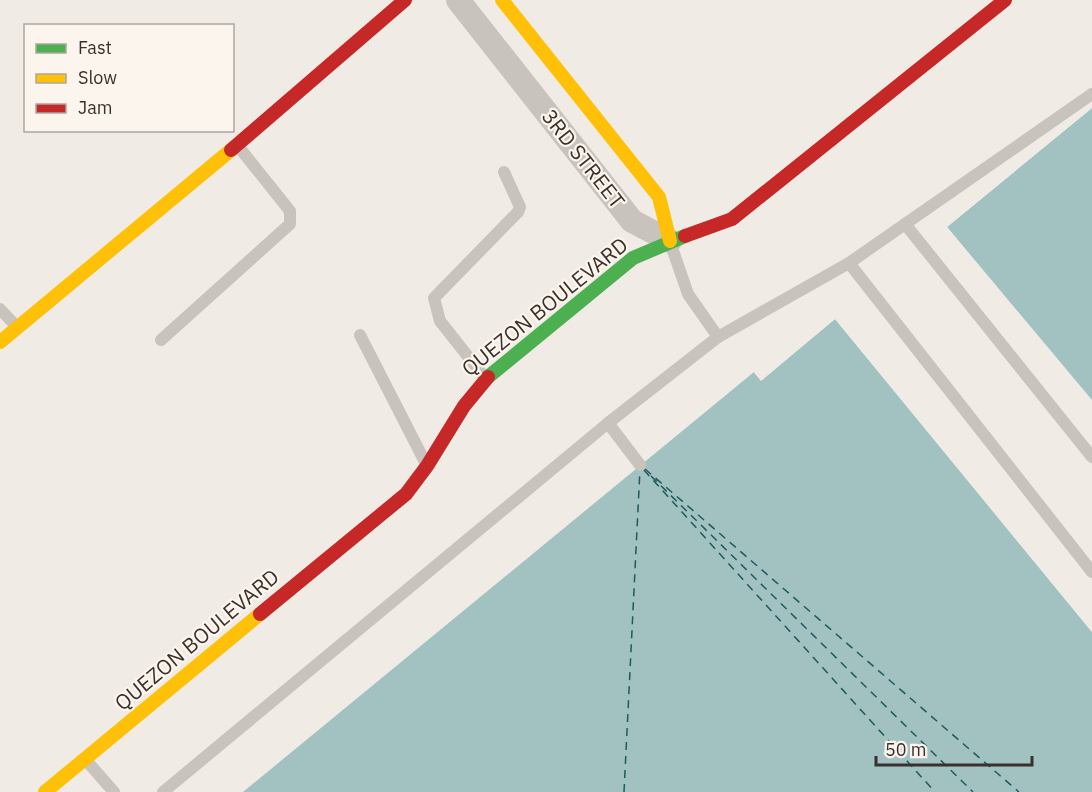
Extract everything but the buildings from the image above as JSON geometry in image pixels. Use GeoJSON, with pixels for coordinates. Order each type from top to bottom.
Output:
{"type":"FeatureCollection","features":[{"type":"Feature","properties":{"kind":"street"},"geometry":{"type":"LineString","coordinates":[[0,342],[237,145],[405,0]]}},
{"type":"Feature","properties":{"kind":"street","name":"3RD STREET"},"geometry":{"type":"LineString","coordinates":[[458,0],[632,221],[669,241]]}},
{"type":"Feature","properties":{"kind":"street","name":"3RD STREET"},"geometry":{"type":"LineString","coordinates":[[502,0],[659,197],[669,241]]}},
{"type":"Feature","properties":{"kind":"street","name":"QUEZON BOULEVARD"},"geometry":{"type":"LineString","coordinates":[[45,792],[406,494],[421,478],[472,393],[486,379],[633,258],[669,241],[732,219],[1005,0]]}},
{"type":"Feature","properties":{"kind":"lane"},"geometry":{"type":"LineString","coordinates":[[163,792],[608,423],[718,337],[849,263],[1092,94]]}},
{"type":"Feature","properties":{"kind":"lane"},"geometry":{"type":"LineString","coordinates":[[161,340],[290,224],[290,211],[237,145]]}},
{"type":"Feature","properties":{"kind":"lane"},"geometry":{"type":"LineString","coordinates":[[486,379],[440,321],[434,298],[518,212],[520,207],[504,172]]}},
{"type":"Feature","properties":{"kind":"lane"},"geometry":{"type":"LineString","coordinates":[[904,224],[1092,457]]}},
{"type":"Feature","properties":{"kind":"lane"},"geometry":{"type":"LineString","coordinates":[[669,241],[688,294],[718,337]]}},
{"type":"Feature","properties":{"kind":"lane"},"geometry":{"type":"LineString","coordinates":[[849,263],[1092,572]]}},
{"type":"Feature","properties":{"kind":"lane"},"geometry":{"type":"LineString","coordinates":[[0,309],[18,327]]}},
{"type":"Feature","properties":{"kind":"lane"},"geometry":{"type":"LineString","coordinates":[[360,335],[427,465]]}},
{"type":"Feature","properties":{"kind":"lane"},"geometry":{"type":"LineString","coordinates":[[608,423],[640,465]]}},
{"type":"Feature","properties":{"kind":"lane"},"geometry":{"type":"LineString","coordinates":[[85,759],[114,792]]}},
{"type":"Feature","properties":{"kind":"water"},"geometry":{"type":"Polygon","coordinates":[[[1092,108],[1092,400],[947,227],[1092,108]]]}},
{"type":"Feature","properties":{"kind":"water"},"geometry":{"type":"Polygon","coordinates":[[[835,319],[1092,632],[1092,792],[243,792],[754,372],[761,380],[835,319]]]}},
{"type":"Feature","properties":{"kind":"pier"},"geometry":{"type":"Polygon","coordinates":[[[1092,105],[1092,108],[947,227],[1092,403],[944,227],[1092,105]]]}},
{"type":"Feature","properties":{"kind":"pier"},"geometry":{"type":"Polygon","coordinates":[[[833,317],[838,317],[1092,627],[1092,632],[835,319],[761,381],[752,370],[756,370],[761,376],[833,317]]]}},
{"type":"Feature","properties":{"kind":"ferry route"},"geometry":{"type":"LineString","coordinates":[[624,792],[640,469]]}},
{"type":"Feature","properties":{"kind":"ferry route"},"geometry":{"type":"LineString","coordinates":[[645,469],[1019,792]]}},
{"type":"Feature","properties":{"kind":"ferry route"},"geometry":{"type":"LineString","coordinates":[[644,470],[935,792]]}},
{"type":"Feature","properties":{"kind":"ferry route"},"geometry":{"type":"LineString","coordinates":[[651,476],[973,792]]}},
{"type":"Feature","properties":{"kind":"traffic: fast"},"geometry":{"type":"LineString","coordinates":[[488,377],[633,258],[685,236]]}},
{"type":"Feature","properties":{"kind":"traffic: slow"},"geometry":{"type":"LineString","coordinates":[[502,0],[659,197],[670,241]]}},
{"type":"Feature","properties":{"kind":"traffic: slow"},"geometry":{"type":"LineString","coordinates":[[0,342],[231,150]]}},
{"type":"Feature","properties":{"kind":"traffic: slow"},"geometry":{"type":"LineString","coordinates":[[45,792],[260,614]]}},
{"type":"Feature","properties":{"kind":"traffic: jam"},"geometry":{"type":"LineString","coordinates":[[231,150],[405,0]]}},
{"type":"Feature","properties":{"kind":"traffic: jam"},"geometry":{"type":"LineString","coordinates":[[685,236],[732,219],[1005,0]]}},
{"type":"Feature","properties":{"kind":"traffic: jam"},"geometry":{"type":"LineString","coordinates":[[260,614],[406,494],[427,466],[464,406],[488,377]]}}]}
